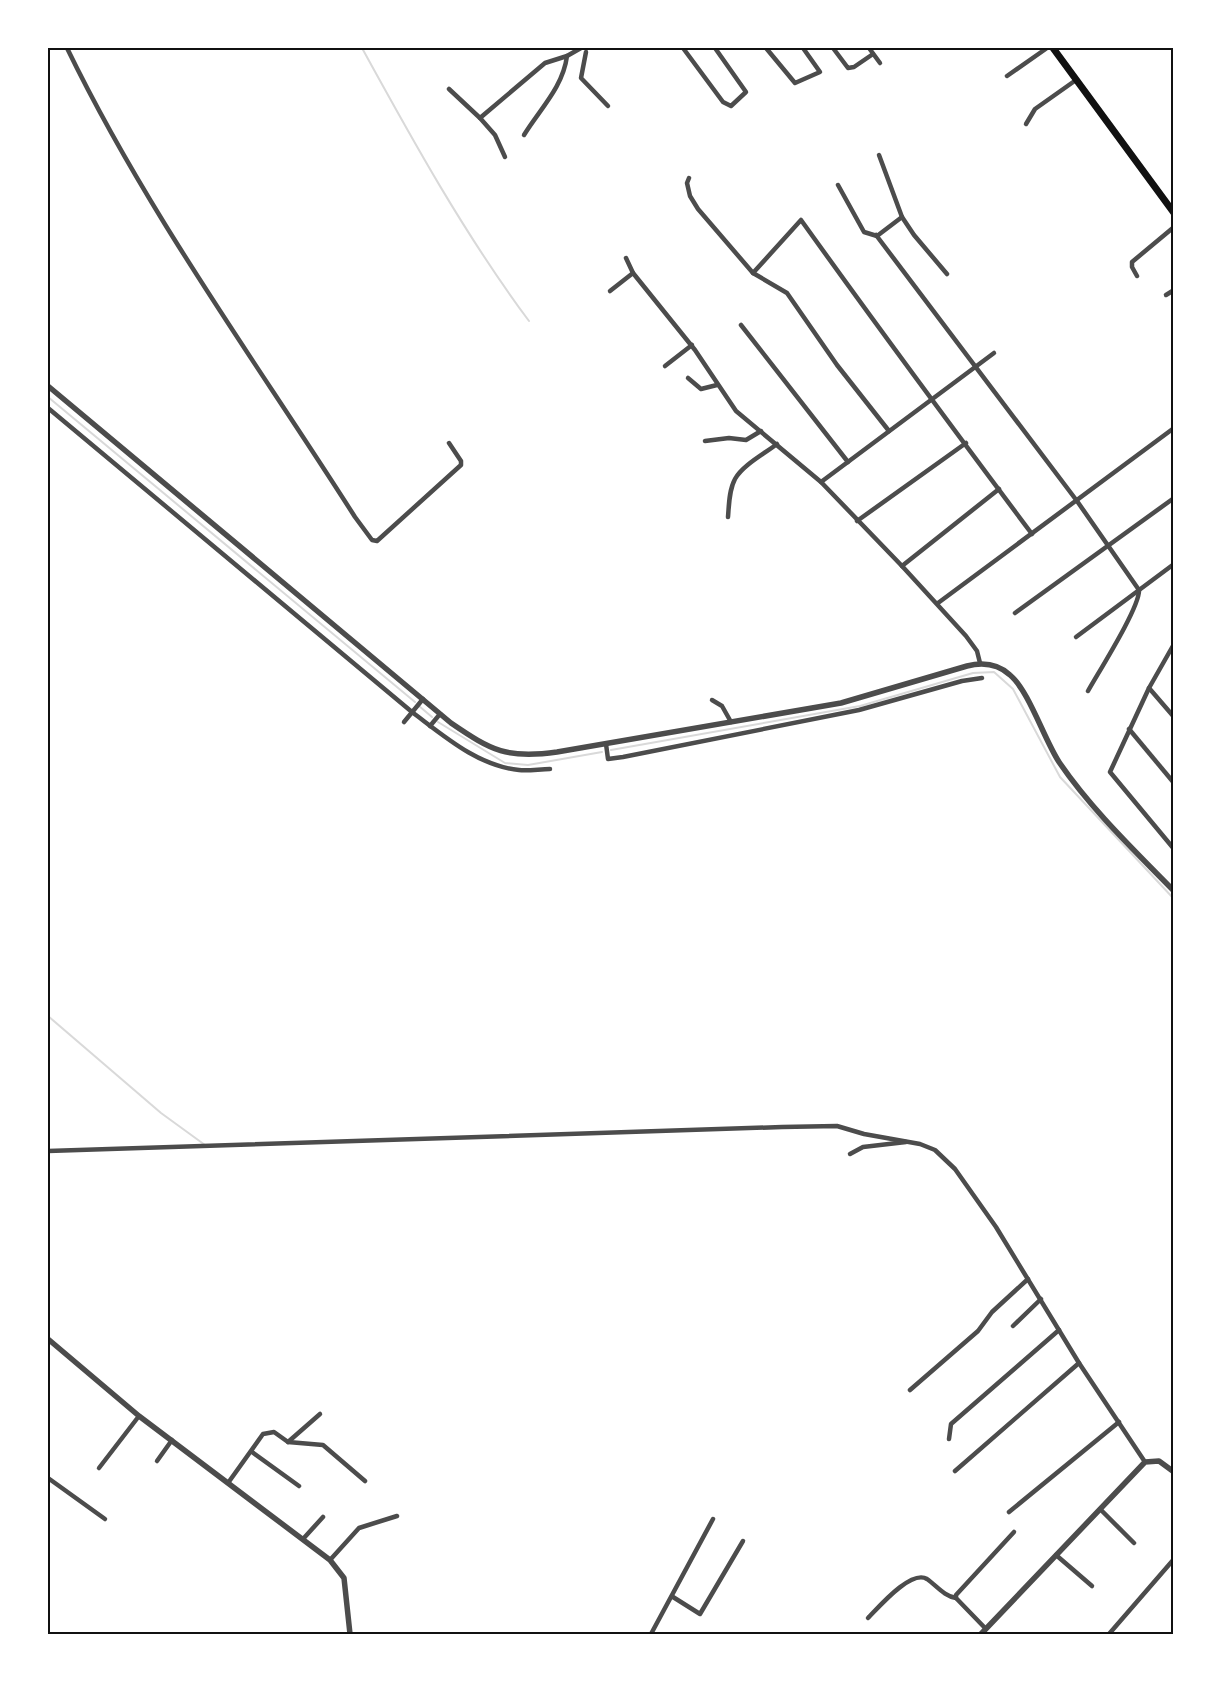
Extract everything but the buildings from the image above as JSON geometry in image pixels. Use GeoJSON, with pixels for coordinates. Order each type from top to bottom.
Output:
{"type":"FeatureCollection","features":[{"type":"Feature","properties":{"kind":"main road"},"geometry":{"type":"LineString","coordinates":[[1053,48],[1174,214]]}},
{"type":"Feature","properties":{"kind":"street"},"geometry":{"type":"LineString","coordinates":[[67,48],[84,82],[180,249],[372,540],[378,541],[461,465],[462,461],[449,443]]}},
{"type":"Feature","properties":{"kind":"street"},"geometry":{"type":"LineString","coordinates":[[480,118],[545,63],[590,48]]}},
{"type":"Feature","properties":{"kind":"street"},"geometry":{"type":"LineString","coordinates":[[683,48],[723,102],[731,106],[746,92],[715,48]]}},
{"type":"Feature","properties":{"kind":"street"},"geometry":{"type":"LineString","coordinates":[[766,48],[795,83],[820,72],[803,48]]}},
{"type":"Feature","properties":{"kind":"street"},"geometry":{"type":"LineString","coordinates":[[833,48],[848,68],[854,67],[874,54]]}},
{"type":"Feature","properties":{"kind":"street"},"geometry":{"type":"LineString","coordinates":[[869,48],[880,63]]}},
{"type":"Feature","properties":{"kind":"street"},"geometry":{"type":"LineString","coordinates":[[1007,76],[1047,48]]}},
{"type":"Feature","properties":{"kind":"street"},"geometry":{"type":"LineString","coordinates":[[583,49],[581,78],[608,106]]}},
{"type":"Feature","properties":{"kind":"street"},"geometry":{"type":"LineString","coordinates":[[524,135],[558,87],[565,72],[567,56]]}},
{"type":"Feature","properties":{"kind":"street"},"geometry":{"type":"LineString","coordinates":[[1026,124],[1036,109],[1076,80]]}},
{"type":"Feature","properties":{"kind":"street"},"geometry":{"type":"LineString","coordinates":[[449,89],[495,135],[505,157]]}},
{"type":"Feature","properties":{"kind":"street"},"geometry":{"type":"LineString","coordinates":[[879,156],[902,217],[914,235],[947,274]]}},
{"type":"Feature","properties":{"kind":"street"},"geometry":{"type":"LineString","coordinates":[[688,178],[687,184],[690,196],[698,209],[753,273],[787,293],[837,365],[889,431]]}},
{"type":"Feature","properties":{"kind":"street"},"geometry":{"type":"LineString","coordinates":[[838,185],[864,232],[877,236],[1077,501],[1106,546],[1139,590],[1139,596],[1126,623],[1088,691]]}},
{"type":"Feature","properties":{"kind":"street"},"geometry":{"type":"LineString","coordinates":[[877,236],[902,217]]}},
{"type":"Feature","properties":{"kind":"street"},"geometry":{"type":"LineString","coordinates":[[753,273],[801,220],[930,399],[966,443],[1032,534]]}},
{"type":"Feature","properties":{"kind":"street"},"geometry":{"type":"LineString","coordinates":[[1137,276],[1132,267],[1132,262],[1174,227]]}},
{"type":"Feature","properties":{"kind":"street"},"geometry":{"type":"LineString","coordinates":[[626,258],[633,273],[692,345],[736,411],[821,482],[938,603],[977,651],[980,663]]}},
{"type":"Feature","properties":{"kind":"street"},"geometry":{"type":"LineString","coordinates":[[610,291],[633,273]]}},
{"type":"Feature","properties":{"kind":"street"},"geometry":{"type":"LineString","coordinates":[[1166,295],[1174,290]]}},
{"type":"Feature","properties":{"kind":"street"},"geometry":{"type":"LineString","coordinates":[[741,325],[848,462]]}},
{"type":"Feature","properties":{"kind":"street"},"geometry":{"type":"LineString","coordinates":[[665,366],[692,345]]}},
{"type":"Feature","properties":{"kind":"street"},"geometry":{"type":"LineString","coordinates":[[821,482],[994,353]]}},
{"type":"Feature","properties":{"kind":"street"},"geometry":{"type":"LineString","coordinates":[[688,378],[701,389],[717,385]]}},
{"type":"Feature","properties":{"kind":"street"},"geometry":{"type":"LineString","coordinates":[[48,386],[440,714],[474,738],[510,754],[540,755],[861,698],[980,663],[996,666],[1014,678],[1058,761],[1068,774],[1096,809],[1174,891]]}},
{"type":"Feature","properties":{"kind":"street"},"geometry":{"type":"LineString","coordinates":[[48,408],[412,712],[454,744],[487,762],[519,770],[550,769]]}},
{"type":"Feature","properties":{"kind":"street"},"geometry":{"type":"LineString","coordinates":[[938,603],[1174,428]]}},
{"type":"Feature","properties":{"kind":"street"},"geometry":{"type":"LineString","coordinates":[[705,441],[729,438],[746,440],[761,431]]}},
{"type":"Feature","properties":{"kind":"street"},"geometry":{"type":"LineString","coordinates":[[858,521],[966,443]]}},
{"type":"Feature","properties":{"kind":"street"},"geometry":{"type":"LineString","coordinates":[[728,517],[731,491],[735,479],[777,444]]}},
{"type":"Feature","properties":{"kind":"street"},"geometry":{"type":"LineString","coordinates":[[902,566],[999,489]]}},
{"type":"Feature","properties":{"kind":"street"},"geometry":{"type":"LineString","coordinates":[[1015,613],[1174,498]]}},
{"type":"Feature","properties":{"kind":"street"},"geometry":{"type":"LineString","coordinates":[[1076,637],[1174,564]]}},
{"type":"Feature","properties":{"kind":"street"},"geometry":{"type":"LineString","coordinates":[[1174,644],[1172,653],[1149,688],[1110,768],[1110,775],[1174,848]]}},
{"type":"Feature","properties":{"kind":"street"},"geometry":{"type":"LineString","coordinates":[[606,744],[608,759],[623,757],[859,710],[962,681],[982,678]]}},
{"type":"Feature","properties":{"kind":"street"},"geometry":{"type":"LineString","coordinates":[[1149,688],[1174,717]]}},
{"type":"Feature","properties":{"kind":"street"},"geometry":{"type":"LineString","coordinates":[[404,722],[423,699]]}},
{"type":"Feature","properties":{"kind":"street"},"geometry":{"type":"LineString","coordinates":[[712,700],[722,706],[731,722]]}},
{"type":"Feature","properties":{"kind":"street"},"geometry":{"type":"LineString","coordinates":[[430,726],[440,714]]}},
{"type":"Feature","properties":{"kind":"street"},"geometry":{"type":"LineString","coordinates":[[1129,729],[1174,783]]}},
{"type":"Feature","properties":{"kind":"street"},"geometry":{"type":"LineString","coordinates":[[48,1151],[837,1126],[864,1134],[910,1141],[935,1150],[955,1169],[996,1227],[1079,1363],[1145,1462]]}},
{"type":"Feature","properties":{"kind":"street"},"geometry":{"type":"LineString","coordinates":[[850,1154],[863,1147],[910,1141]]}},
{"type":"Feature","properties":{"kind":"street"},"geometry":{"type":"LineString","coordinates":[[910,1390],[978,1331],[992,1312],[1028,1280]]}},
{"type":"Feature","properties":{"kind":"street"},"geometry":{"type":"LineString","coordinates":[[1013,1326],[1041,1299]]}},
{"type":"Feature","properties":{"kind":"street"},"geometry":{"type":"LineString","coordinates":[[949,1439],[951,1424],[1059,1330]]}},
{"type":"Feature","properties":{"kind":"street"},"geometry":{"type":"LineString","coordinates":[[48,1340],[139,1416],[330,1560],[342,1573],[346,1585],[350,1634]]}},
{"type":"Feature","properties":{"kind":"street"},"geometry":{"type":"LineString","coordinates":[[955,1471],[1079,1363]]}},
{"type":"Feature","properties":{"kind":"street"},"geometry":{"type":"LineString","coordinates":[[288,1442],[320,1414]]}},
{"type":"Feature","properties":{"kind":"street"},"geometry":{"type":"LineString","coordinates":[[99,1468],[139,1416]]}},
{"type":"Feature","properties":{"kind":"street"},"geometry":{"type":"LineString","coordinates":[[1009,1512],[1119,1422]]}},
{"type":"Feature","properties":{"kind":"street"},"geometry":{"type":"LineString","coordinates":[[228,1483],[264,1434],[268,1432],[274,1432],[288,1442],[323,1445],[366,1481]]}},
{"type":"Feature","properties":{"kind":"street"},"geometry":{"type":"LineString","coordinates":[[157,1460],[172,1440]]}},
{"type":"Feature","properties":{"kind":"street"},"geometry":{"type":"LineString","coordinates":[[252,1452],[298,1486]]}},
{"type":"Feature","properties":{"kind":"street"},"geometry":{"type":"LineString","coordinates":[[981,1634],[1145,1462],[1158,1461],[1174,1472]]}},
{"type":"Feature","properties":{"kind":"street"},"geometry":{"type":"LineString","coordinates":[[48,1478],[105,1519]]}},
{"type":"Feature","properties":{"kind":"street"},"geometry":{"type":"LineString","coordinates":[[1100,1509],[1134,1543]]}},
{"type":"Feature","properties":{"kind":"street"},"geometry":{"type":"LineString","coordinates":[[330,1560],[359,1528],[397,1516]]}},
{"type":"Feature","properties":{"kind":"street"},"geometry":{"type":"LineString","coordinates":[[304,1539],[323,1517]]}},
{"type":"Feature","properties":{"kind":"street"},"geometry":{"type":"LineString","coordinates":[[651,1634],[673,1597],[713,1519]]}},
{"type":"Feature","properties":{"kind":"street"},"geometry":{"type":"LineString","coordinates":[[956,1598],[958,1592],[1014,1532]]}},
{"type":"Feature","properties":{"kind":"street"},"geometry":{"type":"LineString","coordinates":[[673,1597],[700,1614],[743,1541]]}},
{"type":"Feature","properties":{"kind":"street"},"geometry":{"type":"LineString","coordinates":[[1056,1555],[1092,1586]]}},
{"type":"Feature","properties":{"kind":"street"},"geometry":{"type":"LineString","coordinates":[[1108,1634],[1174,1559]]}},
{"type":"Feature","properties":{"kind":"street"},"geometry":{"type":"LineString","coordinates":[[868,1618],[897,1588],[921,1578],[926,1578],[945,1594],[956,1598],[986,1629]]}},
{"type":"Feature","properties":{"kind":"waterway"},"geometry":{"type":"LineString","coordinates":[[362,48],[420,153],[461,221],[529,321]]}},
{"type":"Feature","properties":{"kind":"waterway"},"geometry":{"type":"LineString","coordinates":[[48,397],[415,702]]}},
{"type":"Feature","properties":{"kind":"waterway"},"geometry":{"type":"LineString","coordinates":[[611,750],[860,706],[973,673],[994,672],[1013,689],[1060,777],[1174,899]]}},
{"type":"Feature","properties":{"kind":"waterway"},"geometry":{"type":"LineString","coordinates":[[419,706],[432,717]]}},
{"type":"Feature","properties":{"kind":"waterway"},"geometry":{"type":"LineString","coordinates":[[438,722],[505,763],[528,765],[602,752]]}},
{"type":"Feature","properties":{"kind":"waterway"},"geometry":{"type":"LineString","coordinates":[[48,1016],[161,1113],[205,1145]]}}]}
